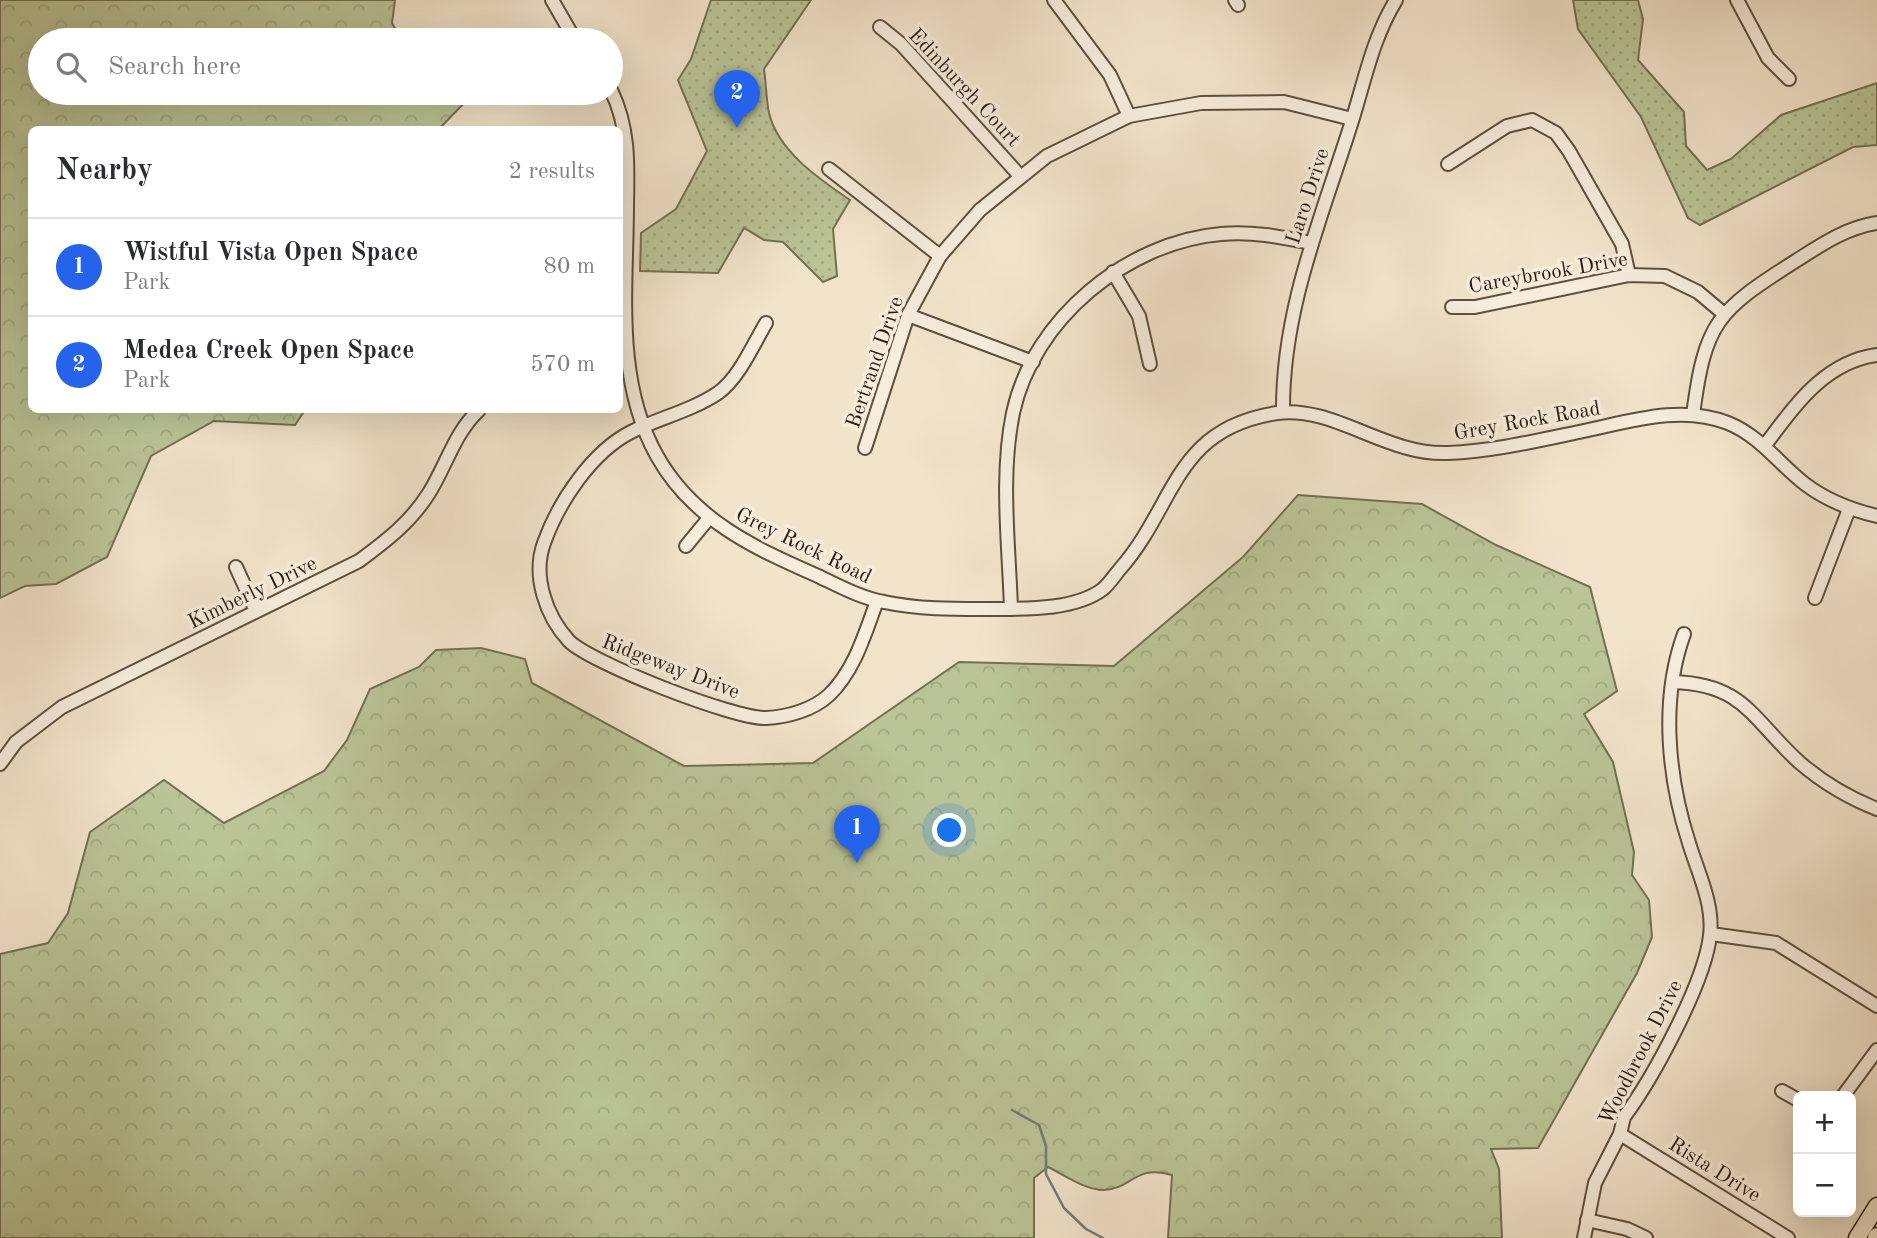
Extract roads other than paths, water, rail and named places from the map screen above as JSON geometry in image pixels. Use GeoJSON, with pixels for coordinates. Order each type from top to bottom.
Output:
{"type":"FeatureCollection","features":[{"type":"Feature","properties":{"kind":"main road"},"geometry":{"type":"LineString","coordinates":[[1857,1238],[1877,1206]]}},
{"type":"Feature","properties":{"kind":"street"},"geometry":{"type":"LineString","coordinates":[[552,0],[568,28]]}},
{"type":"Feature","properties":{"kind":"street"},"geometry":{"type":"LineString","coordinates":[[1054,0],[1110,75],[1129,116]]}},
{"type":"Feature","properties":{"kind":"street","name":"Laro Drive"},"geometry":{"type":"LineString","coordinates":[[1283,412],[1283,371],[1289,330],[1311,243],[1380,29],[1396,0]]}},
{"type":"Feature","properties":{"kind":"street"},"geometry":{"type":"LineString","coordinates":[[1737,0],[1768,58],[1789,79]]}},
{"type":"Feature","properties":{"kind":"street","name":"Edinburgh Court"},"geometry":{"type":"LineString","coordinates":[[880,27],[901,44],[1020,176]]}},
{"type":"Feature","properties":{"kind":"street","name":"Bertrand Drive"},"geometry":{"type":"LineString","coordinates":[[865,447],[908,314],[940,256],[980,210],[1020,176],[1058,150],[1129,116],[1201,103],[1284,102],[1352,119]]}},
{"type":"Feature","properties":{"kind":"street","name":"Grey Rock Road"},"geometry":{"type":"LineString","coordinates":[[618,105],[628,143],[623,310]]}},
{"type":"Feature","properties":{"kind":"street"},"geometry":{"type":"LineString","coordinates":[[1448,164],[1507,126],[1532,120],[1556,133],[1616,233],[1629,275]]}},
{"type":"Feature","properties":{"kind":"street"},"geometry":{"type":"LineString","coordinates":[[829,169],[940,256]]}},
{"type":"Feature","properties":{"kind":"street"},"geometry":{"type":"LineString","coordinates":[[1693,415],[1706,344],[1723,313],[1756,285],[1823,244],[1854,227],[1877,223]]}},
{"type":"Feature","properties":{"kind":"street"},"geometry":{"type":"LineString","coordinates":[[1011,609],[1007,465],[1013,411],[1033,362],[1051,330],[1083,295],[1113,272],[1153,251],[1220,234],[1268,234],[1311,243]]}},
{"type":"Feature","properties":{"kind":"street"},"geometry":{"type":"LineString","coordinates":[[1113,272],[1139,316],[1150,364]]}},
{"type":"Feature","properties":{"kind":"street","name":"Careybrook Drive"},"geometry":{"type":"LineString","coordinates":[[1452,307],[1475,307],[1629,275],[1665,276],[1698,292],[1723,313]]}},
{"type":"Feature","properties":{"kind":"street"},"geometry":{"type":"LineString","coordinates":[[908,314],[1033,362]]}},
{"type":"Feature","properties":{"kind":"street","name":"Ridgeway Drive"},"geometry":{"type":"LineString","coordinates":[[766,323],[720,391],[682,412],[612,443],[597,456],[567,500],[543,546],[541,579],[546,608],[570,641],[592,657],[719,708],[765,718],[800,713],[828,696],[848,671],[877,601]]}},
{"type":"Feature","properties":{"kind":"street","name":"Grey Rock Road"},"geometry":{"type":"LineString","coordinates":[[623,349],[643,427],[672,479],[709,518],[754,548],[877,601],[923,609],[1056,607],[1102,590],[1135,552],[1187,459],[1232,426],[1254,417],[1283,412],[1325,417],[1378,441],[1432,454],[1482,452],[1657,415],[1693,415],[1729,423],[1765,445],[1805,484],[1849,509],[1877,516]]}},
{"type":"Feature","properties":{"kind":"street"},"geometry":{"type":"LineString","coordinates":[[1765,445],[1800,400],[1830,372],[1877,355]]}},
{"type":"Feature","properties":{"kind":"street","name":"Kimberly Drive"},"geometry":{"type":"LineString","coordinates":[[0,764],[16,742],[62,707],[359,561],[396,533],[429,494],[454,442],[477,413]]}},
{"type":"Feature","properties":{"kind":"street"},"geometry":{"type":"LineString","coordinates":[[1815,598],[1849,509]]}},
{"type":"Feature","properties":{"kind":"street"},"geometry":{"type":"LineString","coordinates":[[685,546],[709,518]]}},
{"type":"Feature","properties":{"kind":"street"},"geometry":{"type":"LineString","coordinates":[[236,567],[256,611]]}},
{"type":"Feature","properties":{"kind":"street","name":"Woodbrook Drive"},"geometry":{"type":"LineString","coordinates":[[1584,1238],[1595,1183],[1620,1134],[1624,1117],[1690,1000],[1701,973],[1711,934],[1707,897],[1676,798],[1669,738],[1672,682],[1684,634]]}},
{"type":"Feature","properties":{"kind":"street"},"geometry":{"type":"LineString","coordinates":[[1672,682],[1700,683],[1736,698],[1799,762],[1842,793],[1877,809]]}},
{"type":"Feature","properties":{"kind":"street"},"geometry":{"type":"LineString","coordinates":[[1711,934],[1776,943],[1877,1006]]}},
{"type":"Feature","properties":{"kind":"street"},"geometry":{"type":"LineString","coordinates":[[1847,1091],[1877,1050]]}},
{"type":"Feature","properties":{"kind":"street"},"geometry":{"type":"LineString","coordinates":[[1782,1091],[1793,1097]]}},
{"type":"Feature","properties":{"kind":"street","name":"Rista Drive"},"geometry":{"type":"LineString","coordinates":[[1620,1134],[1788,1238]]}},
{"type":"Feature","properties":{"kind":"street"},"geometry":{"type":"LineString","coordinates":[[1587,1220],[1627,1229],[1646,1238]]}},
{"type":"Feature","properties":{"kind":"waterway"},"geometry":{"type":"LineString","coordinates":[[1012,1110],[1039,1125],[1046,1146],[1046,1174],[1064,1208],[1086,1229],[1103,1238]]}},
{"type":"Feature","properties":{"kind":"place","name":"Medea Creek Open Space"},"geometry":{"type":"Point","coordinates":[737,128]}},
{"type":"Feature","properties":{"kind":"place","name":"Wistful Vista Open Space"},"geometry":{"type":"Point","coordinates":[857,863]}}]}
